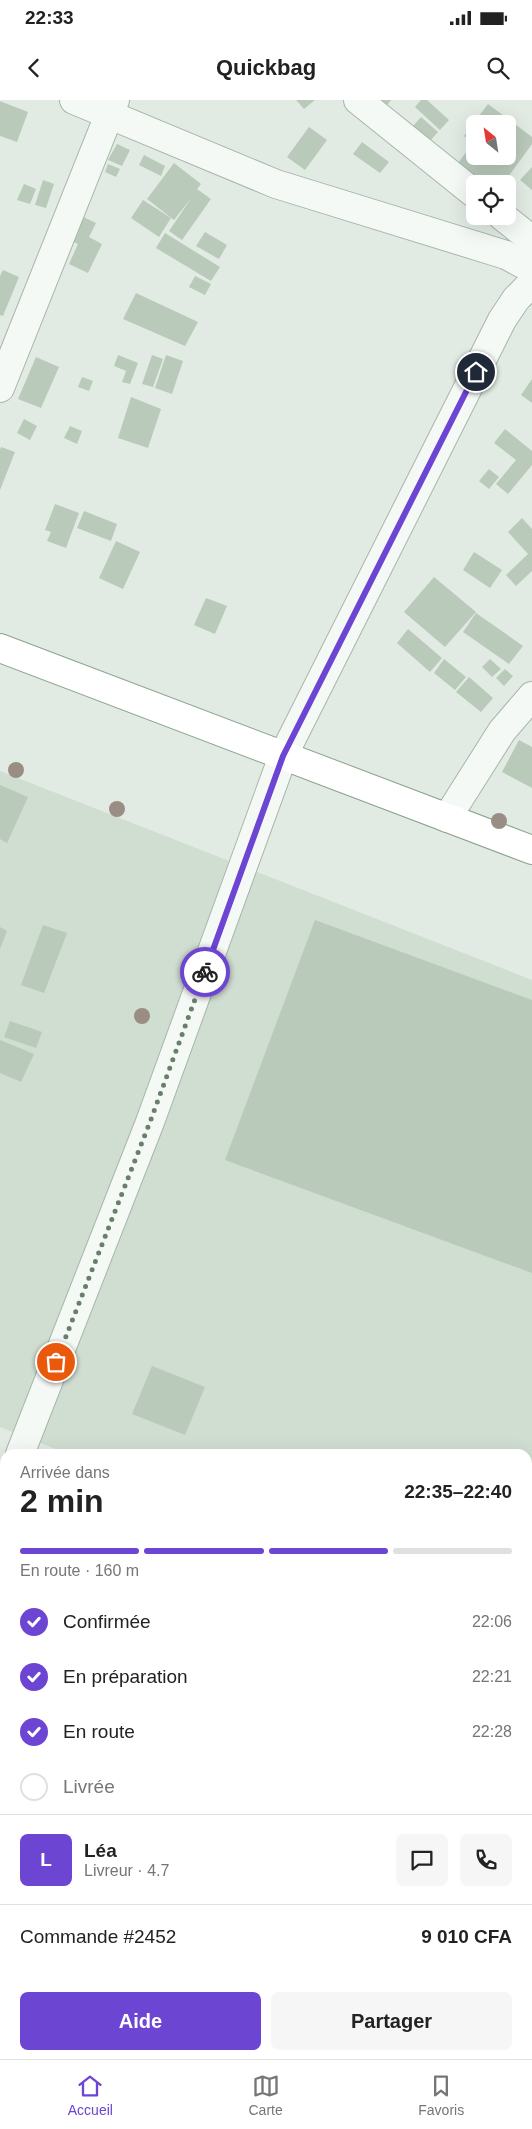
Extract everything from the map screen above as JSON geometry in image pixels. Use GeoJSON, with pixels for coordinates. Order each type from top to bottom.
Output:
{"type":"FeatureCollection","features":[{"type":"Feature","properties":{"kind":"highway"},"geometry":{"type":"LineString","coordinates":[[0,648],[532,850]]}},
{"type":"Feature","properties":{"kind":"street"},"geometry":{"type":"LineString","coordinates":[[74,100],[112,107],[276,184],[506,255],[532,269]]}},
{"type":"Feature","properties":{"kind":"street"},"geometry":{"type":"LineString","coordinates":[[358,100],[466,187]]}},
{"type":"Feature","properties":{"kind":"street"},"geometry":{"type":"LineString","coordinates":[[0,388],[112,107]]}},
{"type":"Feature","properties":{"kind":"street"},"geometry":{"type":"LineString","coordinates":[[513,225],[532,240]]}},
{"type":"Feature","properties":{"kind":"street"},"geometry":{"type":"LineString","coordinates":[[22,1449],[150,1122],[283,756],[502,320],[516,299],[532,283]]}},
{"type":"Feature","properties":{"kind":"street"},"geometry":{"type":"LineString","coordinates":[[447,818],[502,731],[532,696]]}},
{"type":"Feature","properties":{"kind":"shaded area"},"geometry":{"type":"Polygon","coordinates":[[[0,771],[532,980],[532,1449],[55,1449],[0,1427],[0,771]]]}},
{"type":"Feature","properties":{"kind":"building"},"geometry":{"type":"Polygon","coordinates":[[[296,100],[315,100],[304,109],[296,100]]]}},
{"type":"Feature","properties":{"kind":"building"},"geometry":{"type":"Polygon","coordinates":[[[370,100],[391,100],[382,112],[370,100]]]}},
{"type":"Feature","properties":{"kind":"building"},"geometry":{"type":"Polygon","coordinates":[[[421,100],[427,100],[449,120],[440,130],[415,107],[421,100]]]}},
{"type":"Feature","properties":{"kind":"building"},"geometry":{"type":"Polygon","coordinates":[[[0,101],[28,112],[17,142],[0,136],[0,101]]]}},
{"type":"Feature","properties":{"kind":"building"},"geometry":{"type":"Polygon","coordinates":[[[488,104],[503,115],[480,115],[488,104]]]}},
{"type":"Feature","properties":{"kind":"building"},"geometry":{"type":"Polygon","coordinates":[[[421,117],[438,132],[430,141],[413,126],[421,117]]]}},
{"type":"Feature","properties":{"kind":"building"},"geometry":{"type":"Polygon","coordinates":[[[516,125],[532,137],[532,144],[510,175],[466,175],[466,179],[452,171],[466,152],[466,165],[516,165],[516,125]]]}},
{"type":"Feature","properties":{"kind":"building"},"geometry":{"type":"Polygon","coordinates":[[[309,127],[327,140],[305,170],[287,157],[309,127]]]}},
{"type":"Feature","properties":{"kind":"building"},"geometry":{"type":"Polygon","coordinates":[[[362,142],[389,162],[380,173],[353,154],[362,142]]]}},
{"type":"Feature","properties":{"kind":"building"},"geometry":{"type":"Polygon","coordinates":[[[117,144],[130,150],[122,166],[108,160],[117,144]]]}},
{"type":"Feature","properties":{"kind":"building"},"geometry":{"type":"Polygon","coordinates":[[[144,155],[165,166],[161,176],[139,165],[144,155]]]}},
{"type":"Feature","properties":{"kind":"building"},"geometry":{"type":"Polygon","coordinates":[[[174,163],[201,184],[197,189],[211,199],[182,240],[169,231],[192,197],[174,220],[147,199],[174,163]]]}},
{"type":"Feature","properties":{"kind":"building"},"geometry":{"type":"Polygon","coordinates":[[[108,164],[120,169],[116,177],[105,172],[108,164]]]}},
{"type":"Feature","properties":{"kind":"building"},"geometry":{"type":"Polygon","coordinates":[[[532,167],[532,190],[520,180],[532,167]]]}},
{"type":"Feature","properties":{"kind":"building"},"geometry":{"type":"Polygon","coordinates":[[[43,180],[54,184],[46,208],[35,205],[43,180]]]}},
{"type":"Feature","properties":{"kind":"building"},"geometry":{"type":"Polygon","coordinates":[[[24,184],[36,189],[30,204],[17,200],[24,184]]]}},
{"type":"Feature","properties":{"kind":"building"},"geometry":{"type":"Polygon","coordinates":[[[143,200],[171,218],[159,237],[131,218],[143,200]]]}},
{"type":"Feature","properties":{"kind":"building"},"geometry":{"type":"Polygon","coordinates":[[[77,214],[96,223],[89,237],[102,244],[88,273],[69,264],[78,244],[65,238],[77,214]]]}},
{"type":"Feature","properties":{"kind":"building"},"geometry":{"type":"Polygon","coordinates":[[[205,232],[227,245],[219,259],[196,246],[205,232]]]}},
{"type":"Feature","properties":{"kind":"building"},"geometry":{"type":"Polygon","coordinates":[[[165,233],[220,267],[211,281],[156,248],[165,233]]]}},
{"type":"Feature","properties":{"kind":"building"},"geometry":{"type":"Polygon","coordinates":[[[3,270],[19,277],[3,316],[0,315],[0,276],[3,270]]]}},
{"type":"Feature","properties":{"kind":"building"},"geometry":{"type":"Polygon","coordinates":[[[195,276],[211,284],[205,295],[189,287],[195,276]]]}},
{"type":"Feature","properties":{"kind":"building"},"geometry":{"type":"Polygon","coordinates":[[[136,293],[198,322],[185,346],[123,319],[136,293]]]}},
{"type":"Feature","properties":{"kind":"building"},"geometry":{"type":"Polygon","coordinates":[[[118,355],[138,363],[130,384],[122,382],[126,371],[114,366],[118,355]]]}},
{"type":"Feature","properties":{"kind":"building"},"geometry":{"type":"Polygon","coordinates":[[[152,355],[163,359],[153,387],[142,384],[152,355]]]}},
{"type":"Feature","properties":{"kind":"building"},"geometry":{"type":"Polygon","coordinates":[[[166,355],[183,361],[172,394],[155,388],[166,355]]]}},
{"type":"Feature","properties":{"kind":"building"},"geometry":{"type":"Polygon","coordinates":[[[36,357],[59,367],[41,408],[18,399],[36,357]]]}},
{"type":"Feature","properties":{"kind":"building"},"geometry":{"type":"Polygon","coordinates":[[[82,377],[93,381],[89,391],[78,387],[82,377]]]}},
{"type":"Feature","properties":{"kind":"building"},"geometry":{"type":"Polygon","coordinates":[[[532,379],[532,403],[521,395],[532,379]]]}},
{"type":"Feature","properties":{"kind":"building"},"geometry":{"type":"Polygon","coordinates":[[[131,397],[161,409],[148,448],[118,438],[131,397]]]}},
{"type":"Feature","properties":{"kind":"building"},"geometry":{"type":"Polygon","coordinates":[[[24,419],[37,426],[30,440],[17,433],[24,419]]]}},
{"type":"Feature","properties":{"kind":"building"},"geometry":{"type":"Polygon","coordinates":[[[70,426],[82,431],[77,444],[64,438],[70,426]]]}},
{"type":"Feature","properties":{"kind":"building"},"geometry":{"type":"Polygon","coordinates":[[[505,429],[532,451],[532,465],[508,494],[496,484],[516,460],[494,443],[505,429]]]}},
{"type":"Feature","properties":{"kind":"building"},"geometry":{"type":"Polygon","coordinates":[[[1,447],[15,452],[0,490],[0,450],[1,447]]]}},
{"type":"Feature","properties":{"kind":"building"},"geometry":{"type":"Polygon","coordinates":[[[489,469],[499,477],[489,489],[479,481],[489,469]]]}},
{"type":"Feature","properties":{"kind":"building"},"geometry":{"type":"Polygon","coordinates":[[[55,504],[79,513],[66,548],[47,541],[51,532],[45,530],[55,504]]]}},
{"type":"Feature","properties":{"kind":"building"},"geometry":{"type":"Polygon","coordinates":[[[84,511],[117,524],[111,541],[77,528],[84,511]]]}},
{"type":"Feature","properties":{"kind":"building"},"geometry":{"type":"Polygon","coordinates":[[[522,518],[532,529],[532,571],[516,586],[506,575],[528,554],[508,532],[522,518]]]}},
{"type":"Feature","properties":{"kind":"building"},"geometry":{"type":"Polygon","coordinates":[[[116,541],[140,552],[123,589],[99,578],[116,541]]]}},
{"type":"Feature","properties":{"kind":"building"},"geometry":{"type":"Polygon","coordinates":[[[474,552],[502,570],[490,588],[463,570],[474,552]]]}},
{"type":"Feature","properties":{"kind":"building"},"geometry":{"type":"Polygon","coordinates":[[[434,577],[476,612],[445,647],[404,612],[434,577]]]}},
{"type":"Feature","properties":{"kind":"building"},"geometry":{"type":"Polygon","coordinates":[[[206,598],[227,606],[215,634],[194,625],[206,598]]]}},
{"type":"Feature","properties":{"kind":"building"},"geometry":{"type":"Polygon","coordinates":[[[476,613],[523,646],[509,664],[463,632],[476,613]]]}},
{"type":"Feature","properties":{"kind":"building"},"geometry":{"type":"Polygon","coordinates":[[[408,629],[442,658],[430,672],[397,643],[408,629]]]}},
{"type":"Feature","properties":{"kind":"building"},"geometry":{"type":"Polygon","coordinates":[[[444,659],[466,677],[455,690],[434,673],[444,659]]]}},
{"type":"Feature","properties":{"kind":"building"},"geometry":{"type":"Polygon","coordinates":[[[490,659],[501,669],[492,677],[482,667],[490,659]]]}},
{"type":"Feature","properties":{"kind":"building"},"geometry":{"type":"Polygon","coordinates":[[[505,669],[513,676],[504,686],[496,678],[505,669]]]}},
{"type":"Feature","properties":{"kind":"building"},"geometry":{"type":"Polygon","coordinates":[[[469,677],[493,698],[481,712],[456,692],[469,677]]]}},
{"type":"Feature","properties":{"kind":"building"},"geometry":{"type":"Polygon","coordinates":[[[519,740],[532,747],[532,788],[502,772],[519,740]]]}},
{"type":"Feature","properties":{"kind":"building"},"geometry":{"type":"Polygon","coordinates":[[[0,785],[28,797],[7,843],[0,839],[0,785]]]}},
{"type":"Feature","properties":{"kind":"building"},"geometry":{"type":"Polygon","coordinates":[[[315,920],[532,1000],[532,1273],[225,1160],[315,920]]]}},
{"type":"Feature","properties":{"kind":"building"},"geometry":{"type":"Polygon","coordinates":[[[43,925],[67,933],[44,993],[21,985],[43,925]]]}},
{"type":"Feature","properties":{"kind":"building"},"geometry":{"type":"Polygon","coordinates":[[[0,927],[7,931],[0,949],[0,927]]]}},
{"type":"Feature","properties":{"kind":"building"},"geometry":{"type":"Polygon","coordinates":[[[10,1021],[42,1032],[36,1048],[4,1037],[10,1021]]]}},
{"type":"Feature","properties":{"kind":"building"},"geometry":{"type":"Polygon","coordinates":[[[0,1040],[34,1054],[21,1082],[0,1073],[0,1040]]]}},
{"type":"Feature","properties":{"kind":"building"},"geometry":{"type":"Polygon","coordinates":[[[152,1366],[205,1387],[185,1435],[132,1414],[152,1366]]]}},
{"type":"Feature","properties":{"kind":"way so far"},"geometry":{"type":"LineString","coordinates":[[56,1362],[150,1122],[205,972]]}},
{"type":"Feature","properties":{"kind":"route"},"geometry":{"type":"LineString","coordinates":[[205,972],[283,756],[476,372]]}}]}
